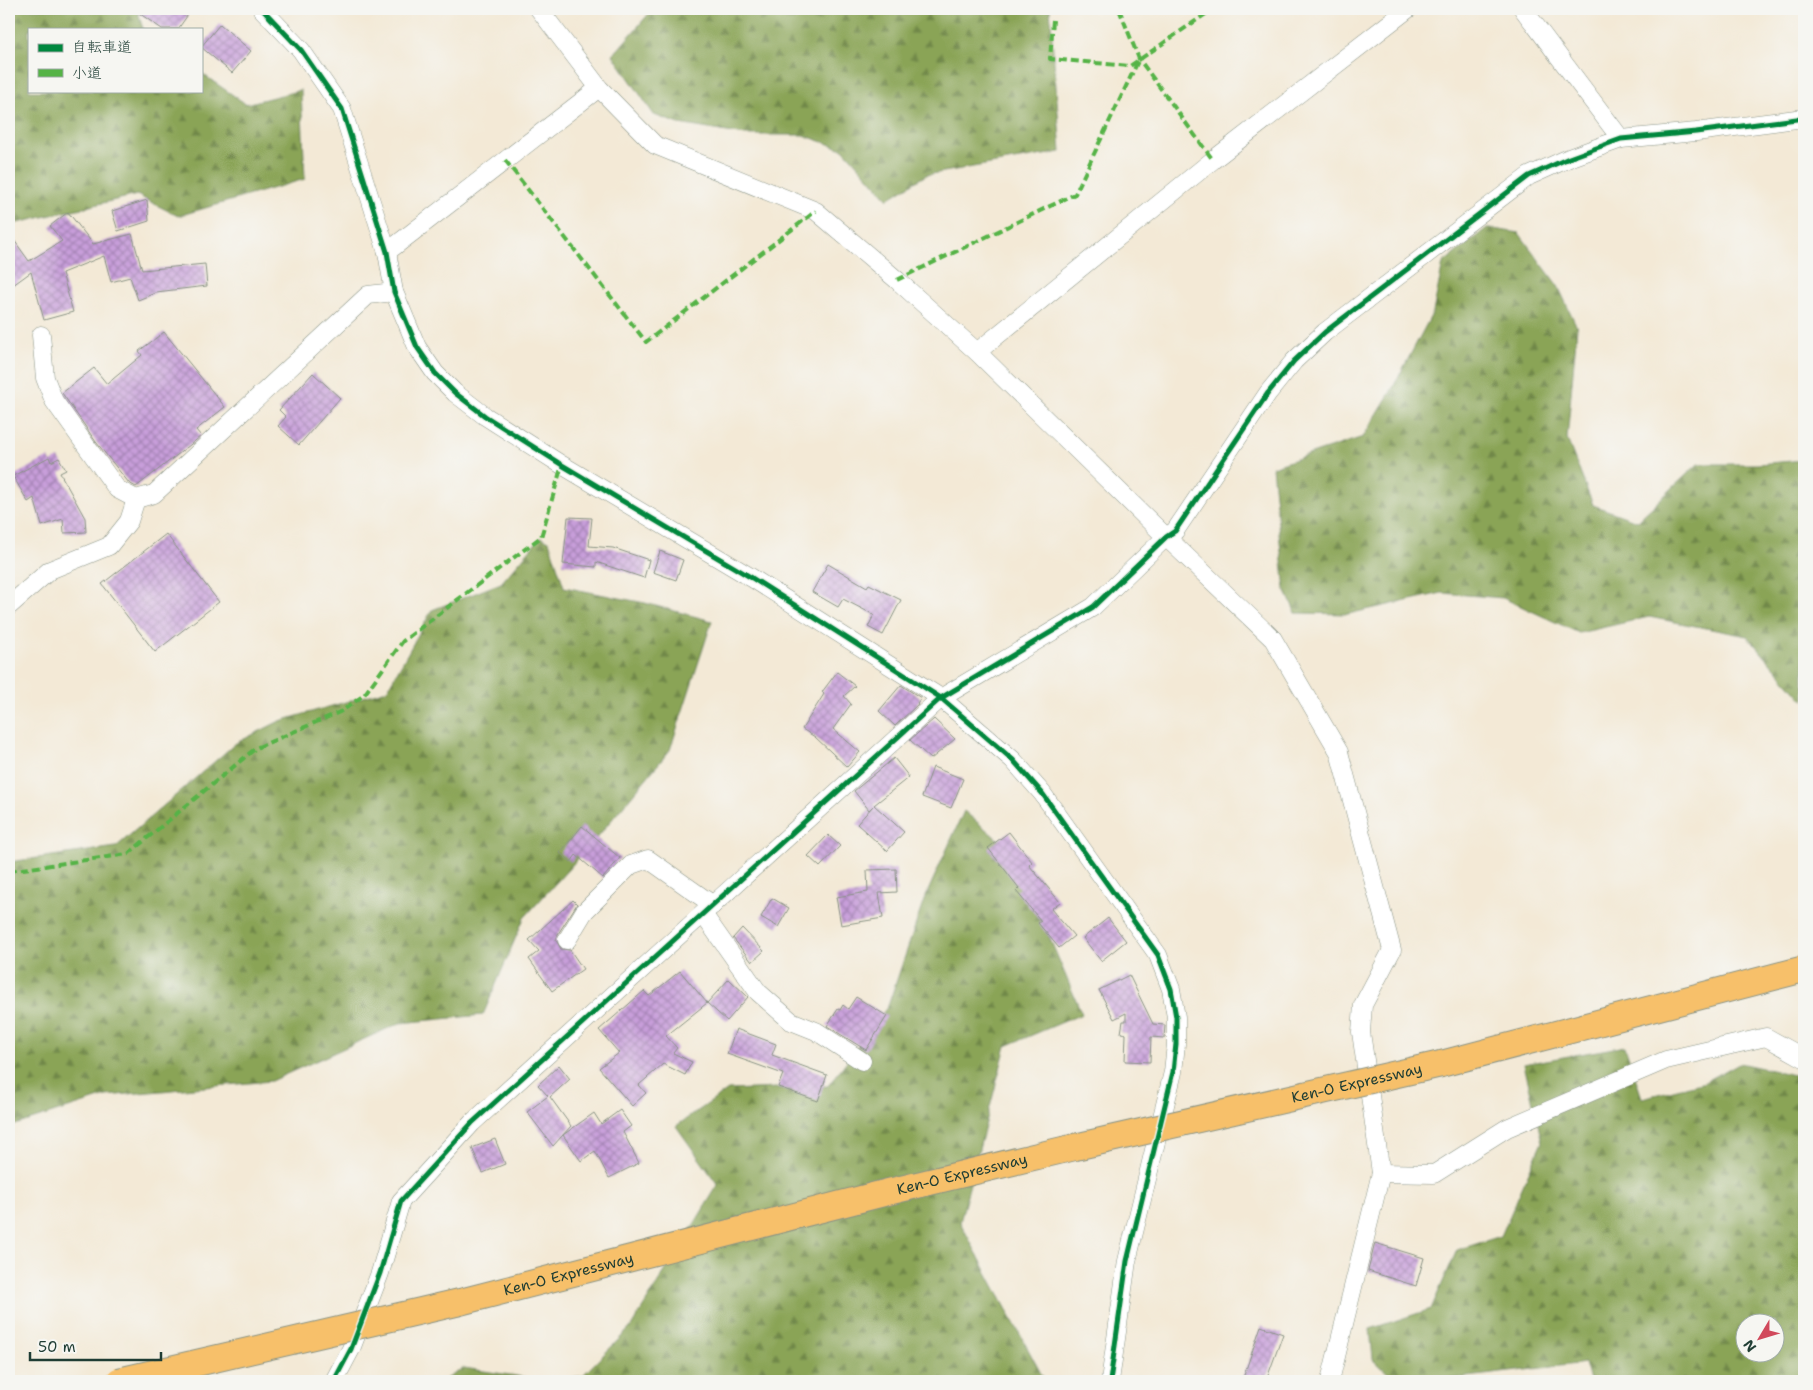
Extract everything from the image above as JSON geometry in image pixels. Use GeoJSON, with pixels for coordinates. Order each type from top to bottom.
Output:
{"type":"FeatureCollection","features":[{"type":"Feature","properties":{"kind":"highway","name":"Ken-O Expressway"},"geometry":{"type":"LineString","coordinates":[[119,1381],[460,1302],[878,1194],[1075,1146],[1441,1064],[1804,968]]}},
{"type":"Feature","properties":{"kind":"street"},"geometry":{"type":"LineString","coordinates":[[262,9],[301,50],[342,109],[387,252],[394,292],[417,347],[436,373],[455,393],[485,416],[562,465],[752,578],[941,698],[1013,760],[1042,793],[1158,955],[1171,989],[1176,1017],[1173,1072],[1127,1261],[1110,1381]]}},
{"type":"Feature","properties":{"kind":"street"},"geometry":{"type":"LineString","coordinates":[[539,9],[599,88],[655,145],[816,211],[977,352],[1273,639],[1339,752],[1392,950],[1363,1005],[1361,1032],[1381,1173],[1330,1381]]}},
{"type":"Feature","properties":{"kind":"street"},"geometry":{"type":"LineString","coordinates":[[977,352],[1213,160],[1408,9]]}},
{"type":"Feature","properties":{"kind":"street"},"geometry":{"type":"LineString","coordinates":[[1523,9],[1621,139]]}},
{"type":"Feature","properties":{"kind":"street"},"geometry":{"type":"LineString","coordinates":[[387,252],[599,88]]}},
{"type":"Feature","properties":{"kind":"street"},"geometry":{"type":"LineString","coordinates":[[334,1381],[351,1349],[380,1273],[401,1201],[472,1123],[941,698],[1093,607],[1175,530],[1268,393],[1294,361],[1325,332],[1528,176],[1569,158],[1621,139],[1696,132],[1804,118]]}},
{"type":"Feature","properties":{"kind":"street"},"geometry":{"type":"LineString","coordinates":[[41,335],[45,378],[54,401],[117,489],[136,499],[154,494],[368,295],[394,292]]}},
{"type":"Feature","properties":{"kind":"street"},"geometry":{"type":"LineString","coordinates":[[9,606],[50,570],[109,546],[129,521],[136,499]]}},
{"type":"Feature","properties":{"kind":"street"},"geometry":{"type":"LineString","coordinates":[[567,940],[584,912],[632,865],[648,859],[708,909],[758,992],[791,1021],[816,1031],[862,1061]]}},
{"type":"Feature","properties":{"kind":"street"},"geometry":{"type":"LineString","coordinates":[[1381,1173],[1434,1174],[1507,1128],[1666,1060],[1766,1037],[1804,1058]]}},
{"type":"Feature","properties":{"kind":"green space"},"geometry":{"type":"Polygon","coordinates":[[[9,9],[137,9],[143,28],[28,28],[28,92],[202,92],[202,74],[246,104],[301,90],[305,179],[178,216],[137,195],[9,225],[9,9]]]}},
{"type":"Feature","properties":{"kind":"green space"},"geometry":{"type":"Polygon","coordinates":[[[653,9],[1050,9],[1061,152],[926,175],[888,199],[843,149],[803,135],[745,135],[679,124],[654,115],[613,55],[653,9]]]}},
{"type":"Feature","properties":{"kind":"green space"},"geometry":{"type":"Polygon","coordinates":[[[1487,228],[1519,233],[1558,286],[1577,327],[1567,439],[1593,505],[1637,521],[1698,464],[1757,464],[1804,460],[1804,701],[1747,636],[1649,617],[1579,633],[1503,598],[1442,593],[1348,614],[1296,613],[1285,590],[1272,467],[1363,437],[1390,393],[1433,312],[1443,263],[1487,228]]]}},
{"type":"Feature","properties":{"kind":"green space"},"geometry":{"type":"Polygon","coordinates":[[[541,537],[549,541],[564,587],[645,603],[712,621],[670,750],[594,841],[524,918],[483,1015],[400,1023],[271,1081],[106,1096],[9,1127],[9,862],[116,847],[236,743],[280,721],[387,690],[432,610],[501,583],[541,537]]]}},
{"type":"Feature","properties":{"kind":"green space"},"geometry":{"type":"Polygon","coordinates":[[[964,811],[1013,852],[1082,1014],[1006,1046],[960,1222],[1045,1381],[549,1381],[582,1376],[631,1327],[718,1185],[676,1126],[728,1090],[828,1086],[888,1006],[924,900],[964,811]]]}},
{"type":"Feature","properties":{"kind":"green space"},"geometry":{"type":"Polygon","coordinates":[[[1625,1046],[1642,1098],[1705,1082],[1739,1063],[1804,1077],[1804,1381],[1590,1381],[1585,1363],[1434,1381],[1396,1381],[1373,1359],[1370,1329],[1431,1309],[1457,1250],[1501,1236],[1542,1142],[1524,1064],[1625,1046]]]}},
{"type":"Feature","properties":{"kind":"green space"},"geometry":{"type":"Polygon","coordinates":[[[464,1368],[549,1381],[443,1381],[464,1368]]]}},
{"type":"Feature","properties":{"kind":"building"},"geometry":{"type":"Polygon","coordinates":[[[133,9],[192,9],[179,28],[161,28],[133,9]]]}},
{"type":"Feature","properties":{"kind":"building"},"geometry":{"type":"Polygon","coordinates":[[[220,24],[251,51],[232,73],[202,48],[220,24]]]}},
{"type":"Feature","properties":{"kind":"building"},"geometry":{"type":"Polygon","coordinates":[[[147,200],[149,221],[118,231],[112,211],[147,200]]]}},
{"type":"Feature","properties":{"kind":"building"},"geometry":{"type":"Polygon","coordinates":[[[68,212],[93,244],[132,234],[142,270],[205,264],[207,286],[156,292],[138,300],[130,277],[111,282],[104,256],[62,273],[73,312],[44,320],[31,272],[9,288],[9,233],[29,261],[62,241],[50,226],[68,212]]]}},
{"type":"Feature","properties":{"kind":"building"},"geometry":{"type":"Polygon","coordinates":[[[164,332],[225,407],[196,430],[201,436],[136,487],[129,483],[96,442],[62,393],[94,368],[107,384],[142,355],[139,351],[164,332]]]}},
{"type":"Feature","properties":{"kind":"building"},"geometry":{"type":"Polygon","coordinates":[[[313,373],[340,398],[299,445],[278,426],[286,417],[279,410],[313,373]]]}},
{"type":"Feature","properties":{"kind":"building"},"geometry":{"type":"Polygon","coordinates":[[[49,457],[51,462],[59,458],[66,470],[60,473],[85,518],[86,532],[64,533],[63,519],[42,526],[34,498],[28,502],[13,476],[49,457]]]}},
{"type":"Feature","properties":{"kind":"building"},"geometry":{"type":"Polygon","coordinates":[[[568,517],[592,518],[589,546],[613,548],[649,560],[644,578],[596,562],[596,567],[563,564],[568,517]]]}},
{"type":"Feature","properties":{"kind":"building"},"geometry":{"type":"Polygon","coordinates":[[[166,534],[219,602],[155,652],[102,584],[166,534]]]}},
{"type":"Feature","properties":{"kind":"building"},"geometry":{"type":"Polygon","coordinates":[[[660,551],[683,560],[676,580],[653,572],[660,551]]]}},
{"type":"Feature","properties":{"kind":"building"},"geometry":{"type":"Polygon","coordinates":[[[828,564],[867,587],[869,584],[901,600],[883,635],[868,627],[874,615],[843,599],[838,607],[812,592],[828,564]]]}},
{"type":"Feature","properties":{"kind":"building"},"geometry":{"type":"Polygon","coordinates":[[[837,672],[855,686],[844,696],[851,704],[833,729],[860,752],[847,767],[815,737],[802,729],[824,694],[822,692],[837,672]]]}},
{"type":"Feature","properties":{"kind":"building"},"geometry":{"type":"Polygon","coordinates":[[[901,685],[921,698],[918,704],[895,726],[879,711],[901,685]]]}},
{"type":"Feature","properties":{"kind":"building"},"geometry":{"type":"Polygon","coordinates":[[[934,719],[955,739],[931,759],[910,740],[934,719]]]}},
{"type":"Feature","properties":{"kind":"building"},"geometry":{"type":"Polygon","coordinates":[[[894,758],[909,777],[874,805],[904,832],[887,851],[857,824],[873,806],[869,810],[854,791],[894,758]]]}},
{"type":"Feature","properties":{"kind":"building"},"geometry":{"type":"Polygon","coordinates":[[[933,767],[963,779],[951,808],[922,797],[933,767]]]}},
{"type":"Feature","properties":{"kind":"building"},"geometry":{"type":"Polygon","coordinates":[[[582,826],[620,858],[603,878],[576,855],[571,862],[560,853],[582,826]]]}},
{"type":"Feature","properties":{"kind":"building"},"geometry":{"type":"Polygon","coordinates":[[[1009,832],[1032,862],[1029,865],[1060,902],[1051,909],[1074,936],[1059,948],[1038,923],[1041,921],[1016,891],[1019,888],[988,848],[1009,832]]]}},
{"type":"Feature","properties":{"kind":"building"},"geometry":{"type":"Polygon","coordinates":[[[828,835],[840,846],[820,867],[808,856],[828,835]]]}},
{"type":"Feature","properties":{"kind":"building"},"geometry":{"type":"Polygon","coordinates":[[[896,869],[897,892],[879,893],[883,918],[841,925],[836,897],[868,892],[867,870],[896,869]]]}},
{"type":"Feature","properties":{"kind":"building"},"geometry":{"type":"Polygon","coordinates":[[[772,898],[789,908],[778,927],[761,917],[772,898]]]}},
{"type":"Feature","properties":{"kind":"building"},"geometry":{"type":"Polygon","coordinates":[[[573,900],[577,904],[556,940],[561,949],[570,950],[583,969],[552,991],[529,959],[539,951],[529,940],[573,900]]]}},
{"type":"Feature","properties":{"kind":"building"},"geometry":{"type":"Polygon","coordinates":[[[1108,918],[1126,941],[1101,961],[1083,938],[1108,918]]]}},
{"type":"Feature","properties":{"kind":"building"},"geometry":{"type":"Polygon","coordinates":[[[742,928],[764,951],[752,962],[733,938],[742,928]]]}},
{"type":"Feature","properties":{"kind":"building"},"geometry":{"type":"Polygon","coordinates":[[[680,971],[707,1003],[666,1036],[677,1048],[673,1053],[692,1062],[685,1075],[663,1064],[639,1085],[646,1093],[632,1106],[599,1068],[619,1053],[599,1030],[644,991],[649,996],[680,971]]]}},
{"type":"Feature","properties":{"kind":"building"},"geometry":{"type":"Polygon","coordinates":[[[1129,975],[1153,1024],[1165,1025],[1164,1038],[1151,1037],[1150,1062],[1125,1061],[1126,1034],[1121,1033],[1123,1021],[1126,1021],[1126,1013],[1114,1019],[1099,990],[1129,975]]]}},
{"type":"Feature","properties":{"kind":"building"},"geometry":{"type":"Polygon","coordinates":[[[729,979],[748,997],[727,1021],[707,1003],[729,979]]]}},
{"type":"Feature","properties":{"kind":"building"},"geometry":{"type":"Polygon","coordinates":[[[856,997],[887,1016],[866,1050],[827,1026],[838,1009],[840,1010],[843,1005],[848,1009],[856,997]]]}},
{"type":"Feature","properties":{"kind":"building"},"geometry":{"type":"Polygon","coordinates":[[[736,1029],[776,1044],[772,1055],[827,1075],[818,1101],[778,1087],[783,1074],[727,1054],[736,1029]]]}},
{"type":"Feature","properties":{"kind":"building"},"geometry":{"type":"Polygon","coordinates":[[[559,1065],[570,1079],[550,1097],[571,1126],[553,1146],[527,1112],[548,1096],[538,1085],[559,1065]]]}},
{"type":"Feature","properties":{"kind":"building"},"geometry":{"type":"Polygon","coordinates":[[[620,1110],[631,1126],[623,1132],[639,1163],[609,1178],[595,1151],[581,1161],[563,1135],[594,1113],[601,1124],[620,1110]]]}},
{"type":"Feature","properties":{"kind":"building"},"geometry":{"type":"Polygon","coordinates":[[[495,1139],[505,1164],[483,1173],[472,1148],[495,1139]]]}},
{"type":"Feature","properties":{"kind":"building"},"geometry":{"type":"Polygon","coordinates":[[[1375,1243],[1424,1258],[1416,1286],[1368,1271],[1375,1243]]]}},
{"type":"Feature","properties":{"kind":"building"},"geometry":{"type":"Polygon","coordinates":[[[1261,1326],[1283,1334],[1266,1381],[1242,1381],[1261,1326]]]}},
{"type":"Feature","properties":{"kind":"marked path"},"geometry":{"type":"LineString","coordinates":[[1119,9],[1139,59],[1213,160]]}},
{"type":"Feature","properties":{"kind":"marked path"},"geometry":{"type":"LineString","coordinates":[[1053,20],[1050,59],[1130,66],[1213,9]]}},
{"type":"Feature","properties":{"kind":"marked path"},"geometry":{"type":"LineString","coordinates":[[897,280],[1075,194],[1139,59]]}},
{"type":"Feature","properties":{"kind":"marked path"},"geometry":{"type":"LineString","coordinates":[[505,160],[646,342],[816,211]]}},
{"type":"Feature","properties":{"kind":"marked path"},"geometry":{"type":"LineString","coordinates":[[9,871],[128,854],[256,748],[342,711],[364,695],[403,641],[541,537],[562,465]]}},
{"type":"Feature","properties":{"kind":"cycle path"},"geometry":{"type":"LineString","coordinates":[[262,9],[301,50],[342,109],[387,252],[394,292],[417,347],[435,373],[455,393],[485,416],[562,465],[752,578],[941,698],[1013,760],[1042,793],[1158,955],[1171,989],[1176,1017],[1173,1072],[1127,1261],[1110,1381]]}},
{"type":"Feature","properties":{"kind":"cycle path"},"geometry":{"type":"LineString","coordinates":[[334,1381],[351,1349],[380,1273],[401,1201],[472,1123],[941,698],[1093,607],[1166,537],[1175,531],[1268,393],[1294,361],[1325,332],[1529,176],[1569,158],[1621,139],[1696,132],[1804,118]]}}]}
